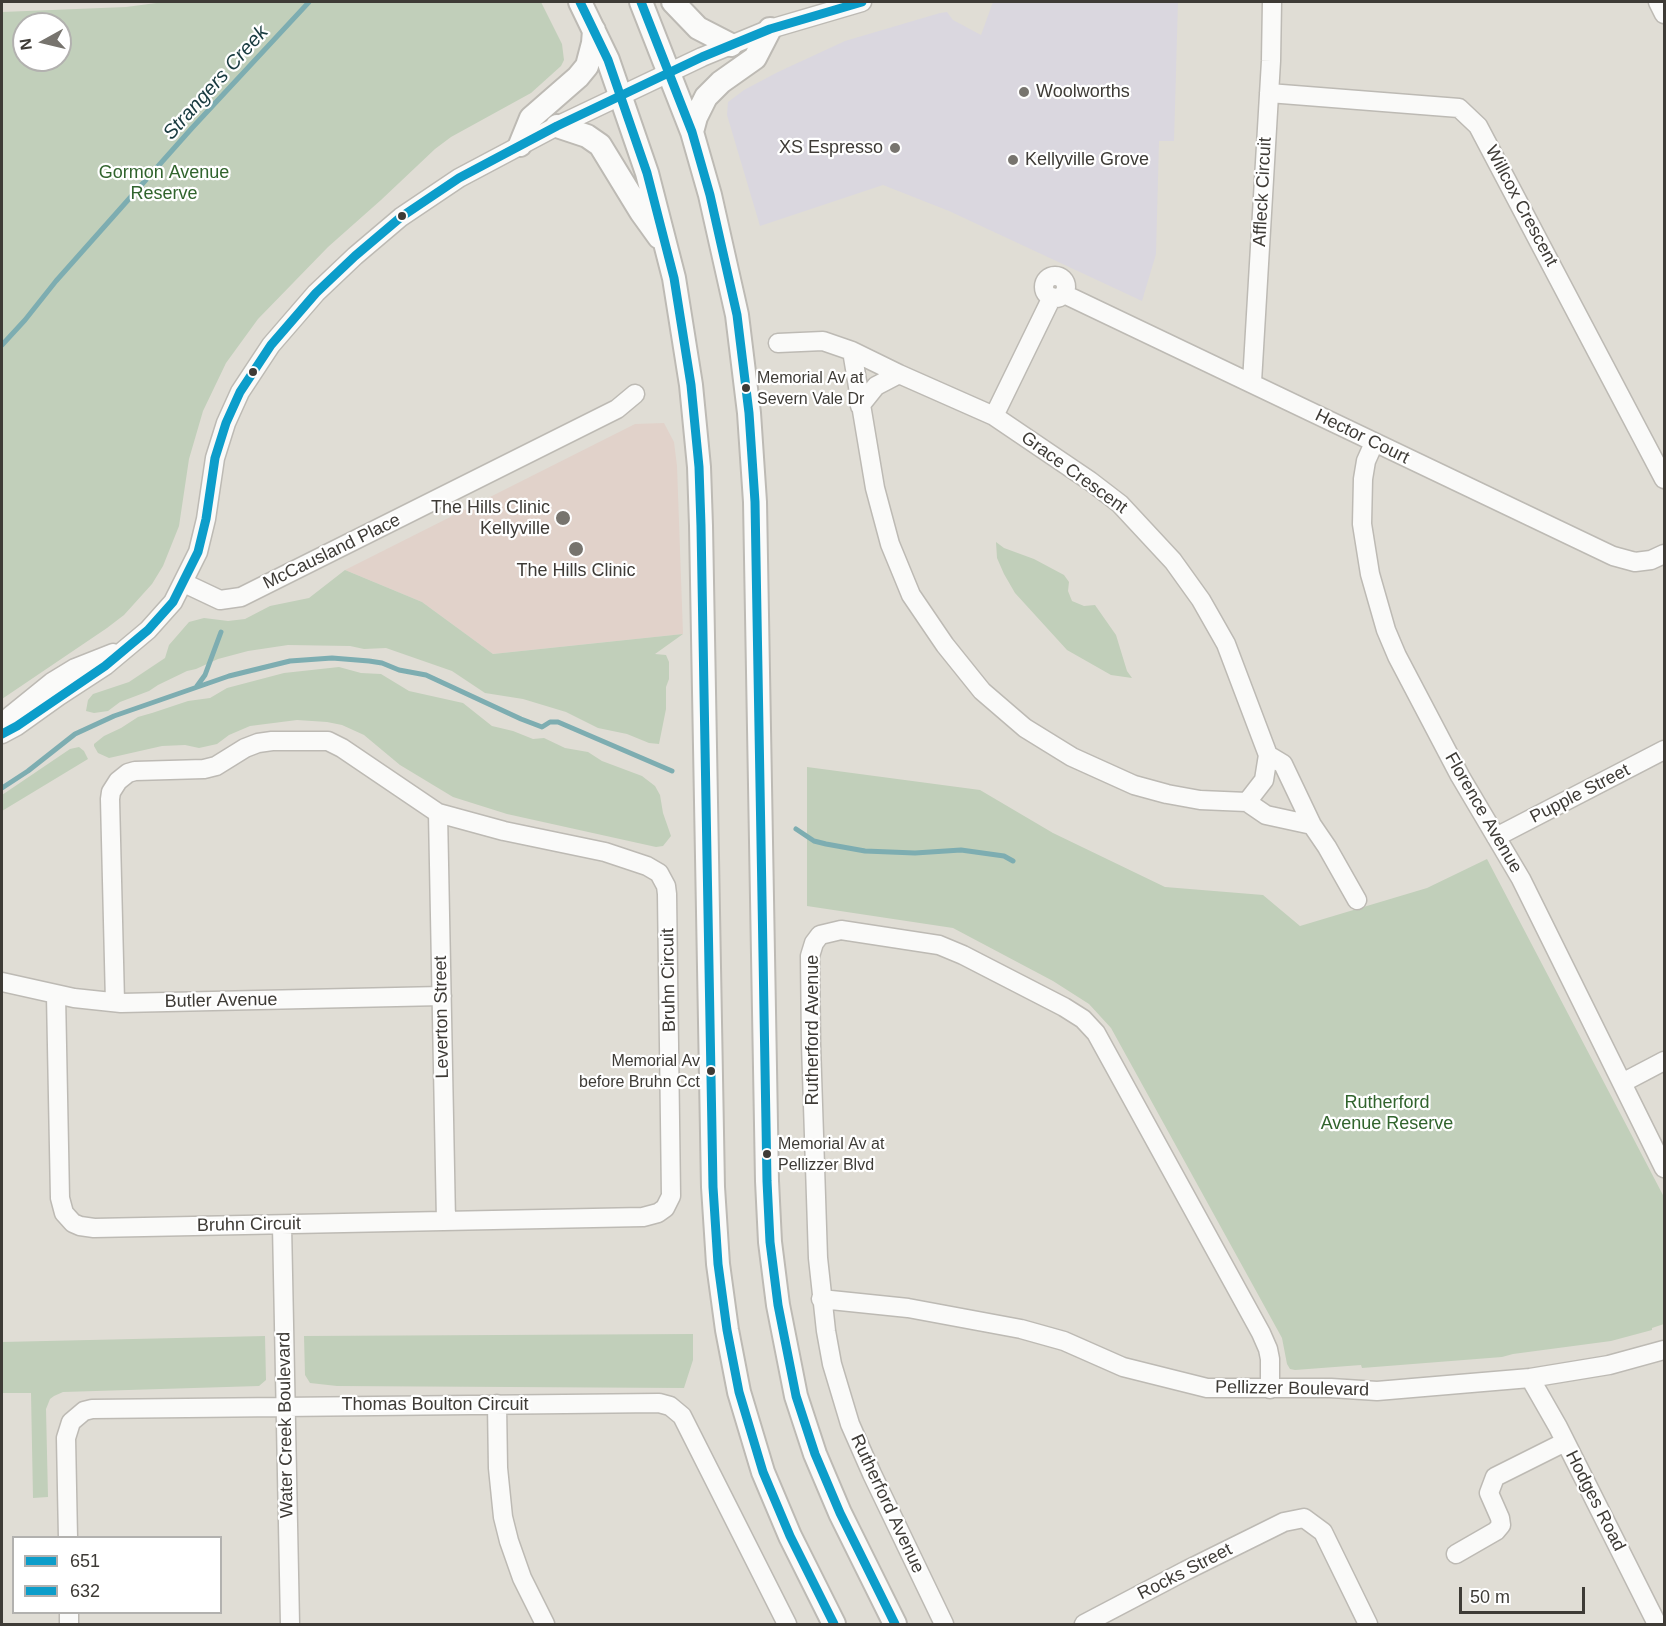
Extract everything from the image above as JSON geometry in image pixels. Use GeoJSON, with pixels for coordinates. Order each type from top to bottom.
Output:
{"type":"FeatureCollection","features":[{"type":"Feature","properties":{"kind":"main road"},"geometry":{"type":"LineString","coordinates":[[580,2],[594,29],[637,141],[668,248],[688,364],[699,467],[713,1187],[718,1264],[731,1357],[763,1472],[790,1536],[834,1624]]}},
{"type":"Feature","properties":{"kind":"main road"},"geometry":{"type":"LineString","coordinates":[[641,2],[692,132],[719,232],[735,305],[749,413],[755,513],[767,1180],[774,1276],[783,1334],[814,1454],[840,1514],[895,1624]]}},
{"type":"Feature","properties":{"kind":"main road"},"geometry":{"type":"LineString","coordinates":[[673,2],[698,28],[731,45]]}},
{"type":"Feature","properties":{"kind":"main road"},"geometry":{"type":"LineString","coordinates":[[520,145],[531,118],[554,100],[587,66],[594,29]]}},
{"type":"Feature","properties":{"kind":"main road"},"geometry":{"type":"LineString","coordinates":[[692,132],[696,117],[706,97],[721,82],[755,58],[770,29]]}},
{"type":"Feature","properties":{"kind":"main road"},"geometry":{"type":"LineString","coordinates":[[557,126],[587,136],[600,145],[641,212],[668,248]]}},
{"type":"Feature","properties":{"kind":"street"},"geometry":{"type":"LineString","coordinates":[[2,734],[93,675],[161,616],[184,583],[195,562],[203,535],[211,475],[226,423],[240,392],[271,345],[328,281],[401,217],[459,178],[520,145],[670,72],[770,29],[862,2]]}},
{"type":"Feature","properties":{"kind":"street","name":"Affleck Circuit"},"geometry":{"type":"LineString","coordinates":[[1252,382],[1272,2]]}},
{"type":"Feature","properties":{"kind":"street"},"geometry":{"type":"LineString","coordinates":[[1658,2],[1665,14]]}},
{"type":"Feature","properties":{"kind":"street","name":"Willcox Crescent"},"geometry":{"type":"LineString","coordinates":[[1269,93],[1459,108],[1472,120],[1478,126],[1665,478]]}},
{"type":"Feature","properties":{"kind":"street","name":"Hector Court"},"geometry":{"type":"LineString","coordinates":[[994,416],[1058,296],[1252,382],[1374,443],[1613,556],[1635,562],[1651,560],[1665,554]]}},
{"type":"Feature","properties":{"kind":"street","name":"Grace Crescent"},"geometry":{"type":"LineString","coordinates":[[778,343],[823,341],[852,351],[994,416],[1120,504],[1173,561],[1201,600],[1226,644],[1268,755],[1283,764],[1312,825],[1357,900]]}},
{"type":"Feature","properties":{"kind":"street"},"geometry":{"type":"LineString","coordinates":[[852,351],[875,488],[890,544],[911,595],[945,645],[982,691],[1025,728],[1072,757],[1134,785],[1200,800],[1247,802],[1266,814],[1312,825]]}},
{"type":"Feature","properties":{"kind":"street"},"geometry":{"type":"LineString","coordinates":[[860,406],[876,386],[899,374]]}},
{"type":"Feature","properties":{"kind":"street","name":"McCausland Place"},"geometry":{"type":"LineString","coordinates":[[184,583],[220,600],[242,597],[617,409],[627,403],[634,394]]}},
{"type":"Feature","properties":{"kind":"street","name":"Florence Avenue"},"geometry":{"type":"LineString","coordinates":[[1374,443],[1366,461],[1363,479],[1362,524],[1370,574],[1386,630],[1397,656],[1461,776],[1521,879],[1665,1168]]}},
{"type":"Feature","properties":{"kind":"street"},"geometry":{"type":"LineString","coordinates":[[2,728],[10,716],[56,680],[87,662],[121,651]]}},
{"type":"Feature","properties":{"kind":"street","name":"Bruhn Circuit"},"geometry":{"type":"LineString","coordinates":[[56,995],[61,1207],[73,1223],[87,1228],[643,1217],[658,1213],[669,1202],[673,1189],[667,894],[663,879],[653,869],[619,856],[504,831],[438,813],[342,748],[321,740],[258,743],[245,748],[222,764],[210,768],[141,770],[128,773],[114,786],[110,799],[115,1002]]}},
{"type":"Feature","properties":{"kind":"street","name":"Pupple Street"},"geometry":{"type":"LineString","coordinates":[[1496,837],[1665,750]]}},
{"type":"Feature","properties":{"kind":"street"},"geometry":{"type":"LineString","coordinates":[[1247,802],[1264,780],[1268,755]]}},
{"type":"Feature","properties":{"kind":"street","name":"Leverton Street"},"geometry":{"type":"LineString","coordinates":[[438,813],[446,1221]]}},
{"type":"Feature","properties":{"kind":"street","name":"Rutherford Avenue"},"geometry":{"type":"LineString","coordinates":[[944,1624],[876,1484],[850,1424],[832,1364],[821,1299],[818,1258],[811,1044],[810,956],[814,942],[820,934],[841,930],[939,945],[963,955],[1083,1019],[1096,1033],[1264,1340],[1270,1359],[1270,1389]]}},
{"type":"Feature","properties":{"kind":"street","name":"Butler Avenue"},"geometry":{"type":"LineString","coordinates":[[2,982],[56,995],[115,1002],[442,996]]}},
{"type":"Feature","properties":{"kind":"street"},"geometry":{"type":"LineString","coordinates":[[1622,1083],[1665,1062]]}},
{"type":"Feature","properties":{"kind":"street","name":"Water Creek Boulevard"},"geometry":{"type":"LineString","coordinates":[[282,1225],[290,1624]]}},
{"type":"Feature","properties":{"kind":"street","name":"Pellizzer Boulevard"},"geometry":{"type":"LineString","coordinates":[[821,1299],[909,1308],[1021,1329],[1064,1341],[1123,1366],[1207,1388],[1331,1388],[1377,1391],[1530,1378],[1609,1365],[1665,1350]]}},
{"type":"Feature","properties":{"kind":"street","name":"Hodges Road"},"geometry":{"type":"LineString","coordinates":[[1530,1378],[1657,1624]]}},
{"type":"Feature","properties":{"kind":"street","name":"Thomas Boulton Circuit"},"geometry":{"type":"LineString","coordinates":[[68,1536],[66,1438],[71,1422],[77,1416],[92,1409],[659,1403],[676,1409],[687,1424],[787,1624]]}},
{"type":"Feature","properties":{"kind":"street"},"geometry":{"type":"LineString","coordinates":[[497,1404],[498,1468],[503,1517],[515,1560],[545,1624]]}},
{"type":"Feature","properties":{"kind":"street","name":"Hodges Road"},"geometry":{"type":"LineString","coordinates":[[1456,1554],[1496,1531],[1501,1525],[1489,1493],[1495,1477],[1565,1442]]}},
{"type":"Feature","properties":{"kind":"street","name":"Rocks Street"},"geometry":{"type":"LineString","coordinates":[[1084,1624],[1185,1571],[1288,1522],[1304,1518],[1323,1532],[1368,1624]]}},
{"type":"Feature","properties":{"kind":"shaded area"},"geometry":{"type":"Polygon","coordinates":[[[993,2],[1178,2],[1174,141],[1159,141],[1156,254],[1142,301],[949,211],[883,185],[760,226],[727,115],[728,102],[744,90],[778,72],[845,41],[940,13],[947,12],[953,20],[981,35],[993,2]]]}},
{"type":"Feature","properties":{"kind":"shaded area","name":"The Hills Clinic Kellyville"},"geometry":{"type":"Polygon","coordinates":[[[664,423],[674,442],[677,466],[683,634],[493,654],[422,602],[345,570],[635,424],[664,423]]]}},
{"type":"Feature","properties":{"kind":"green space","name":"Gormon Avenue Reserve"},"geometry":{"type":"Polygon","coordinates":[[[164,2],[541,2],[562,44],[564,60],[561,66],[531,93],[451,137],[435,149],[328,247],[258,319],[226,363],[203,411],[189,459],[179,526],[163,566],[152,584],[124,615],[2,699],[2,12],[126,7],[164,2]]]}},
{"type":"Feature","properties":{"kind":"green space"},"geometry":{"type":"Polygon","coordinates":[[[996,542],[1004,548],[1034,559],[1064,575],[1069,582],[1068,591],[1072,601],[1084,606],[1095,605],[1116,635],[1127,671],[1132,678],[1111,675],[1067,650],[1015,593],[997,558],[996,542]]]}},
{"type":"Feature","properties":{"kind":"green space"},"geometry":{"type":"Polygon","coordinates":[[[345,570],[422,602],[493,654],[683,634],[655,654],[666,655],[669,662],[666,709],[659,744],[598,728],[566,712],[523,699],[485,693],[452,671],[386,648],[288,645],[248,651],[187,671],[149,691],[120,702],[108,711],[94,713],[86,711],[88,700],[93,694],[129,682],[165,658],[169,645],[189,622],[204,618],[228,621],[245,619],[270,606],[309,598],[345,570]]]}},
{"type":"Feature","properties":{"kind":"green space"},"geometry":{"type":"Polygon","coordinates":[[[339,667],[361,673],[381,674],[409,691],[463,703],[492,726],[533,739],[544,738],[565,748],[588,752],[602,761],[642,776],[655,786],[660,795],[671,836],[663,846],[656,847],[507,814],[453,797],[400,765],[364,735],[342,725],[327,722],[297,720],[250,726],[229,735],[217,744],[199,748],[185,745],[162,746],[109,758],[98,753],[94,746],[104,736],[138,717],[188,701],[210,698],[227,688],[284,673],[339,667]]]}},
{"type":"Feature","properties":{"kind":"green space"},"geometry":{"type":"Polygon","coordinates":[[[79,747],[88,759],[2,811],[2,795],[70,749],[79,747]]]}},
{"type":"Feature","properties":{"kind":"green space","name":"Rutherford Avenue Reserve"},"geometry":{"type":"Polygon","coordinates":[[[807,767],[980,790],[1053,833],[1165,887],[1263,895],[1300,926],[1427,888],[1487,859],[1664,1197],[1664,1324],[1652,1330],[1611,1341],[1502,1357],[1362,1368],[1361,1365],[1290,1369],[1282,1338],[1111,1028],[1089,1004],[1053,981],[953,928],[807,906],[807,767]]]}},
{"type":"Feature","properties":{"kind":"green space"},"geometry":{"type":"Polygon","coordinates":[[[693,1334],[693,1360],[684,1388],[337,1386],[310,1383],[305,1375],[304,1336],[693,1334]]]}},
{"type":"Feature","properties":{"kind":"green space"},"geometry":{"type":"Polygon","coordinates":[[[265,1336],[266,1380],[259,1386],[63,1392],[54,1396],[50,1399],[46,1409],[48,1497],[33,1498],[31,1393],[2,1393],[2,1342],[265,1336]]]}},
{"type":"Feature","properties":{"kind":"waterway","name":"Strangers Creek"},"geometry":{"type":"LineString","coordinates":[[2,345],[192,128],[309,2]]}},
{"type":"Feature","properties":{"kind":"waterway"},"geometry":{"type":"LineString","coordinates":[[197,686],[205,675],[221,632]]}},
{"type":"Feature","properties":{"kind":"waterway"},"geometry":{"type":"LineString","coordinates":[[2,788],[75,734],[114,716],[229,676],[290,661],[332,658],[382,663],[399,670],[426,675],[521,719],[542,727],[550,722],[558,722],[672,771]]}},
{"type":"Feature","properties":{"kind":"waterway"},"geometry":{"type":"LineString","coordinates":[[796,829],[814,841],[865,851],[915,853],[961,850],[1004,856],[1013,861]]}},
{"type":"Feature","properties":{"kind":"transit line","name":"651"},"geometry":{"type":"LineString","coordinates":[[580,2],[608,60],[647,173],[674,278],[691,385],[699,467],[701,526],[713,1187],[718,1264],[727,1330],[739,1392],[763,1472],[790,1536],[834,1624]]}},
{"type":"Feature","properties":{"kind":"transit line","name":"651"},"geometry":{"type":"LineString","coordinates":[[641,2],[692,132],[710,195],[737,315],[749,413],[755,502],[767,1181],[770,1242],[778,1305],[796,1396],[815,1454],[840,1513],[895,1624]]}},
{"type":"Feature","properties":{"kind":"transit line","name":"632"},"geometry":{"type":"LineString","coordinates":[[2,734],[105,666],[148,630],[173,602],[198,552],[206,519],[215,458],[226,423],[240,392],[271,345],[316,293],[355,256],[401,217],[459,178],[557,126],[702,57],[770,29],[862,2]]}},
{"type":"Feature","properties":{"kind":"place","name":"Woolworths"},"geometry":{"type":"Point","coordinates":[1024,92]}},
{"type":"Feature","properties":{"kind":"place","name":"XS Espresso"},"geometry":{"type":"Point","coordinates":[895,148]}},
{"type":"Feature","properties":{"kind":"place","name":"Kellyville Grove"},"geometry":{"type":"Point","coordinates":[1013,160]}},
{"type":"Feature","properties":{"kind":"place","name":"Memorial Av at Severn Vale Dr"},"geometry":{"type":"Point","coordinates":[746,388]}},
{"type":"Feature","properties":{"kind":"place","name":"The Hills Clinic Kellyville"},"geometry":{"type":"Point","coordinates":[563,518]}},
{"type":"Feature","properties":{"kind":"place","name":"The Hills Clinic"},"geometry":{"type":"Point","coordinates":[576,549]}},
{"type":"Feature","properties":{"kind":"place","name":"Memorial Av before Bruhn Cct"},"geometry":{"type":"Point","coordinates":[711,1071]}},
{"type":"Feature","properties":{"kind":"place","name":"Memorial Av at Pellizzer Blvd"},"geometry":{"type":"Point","coordinates":[767,1154]}}]}
